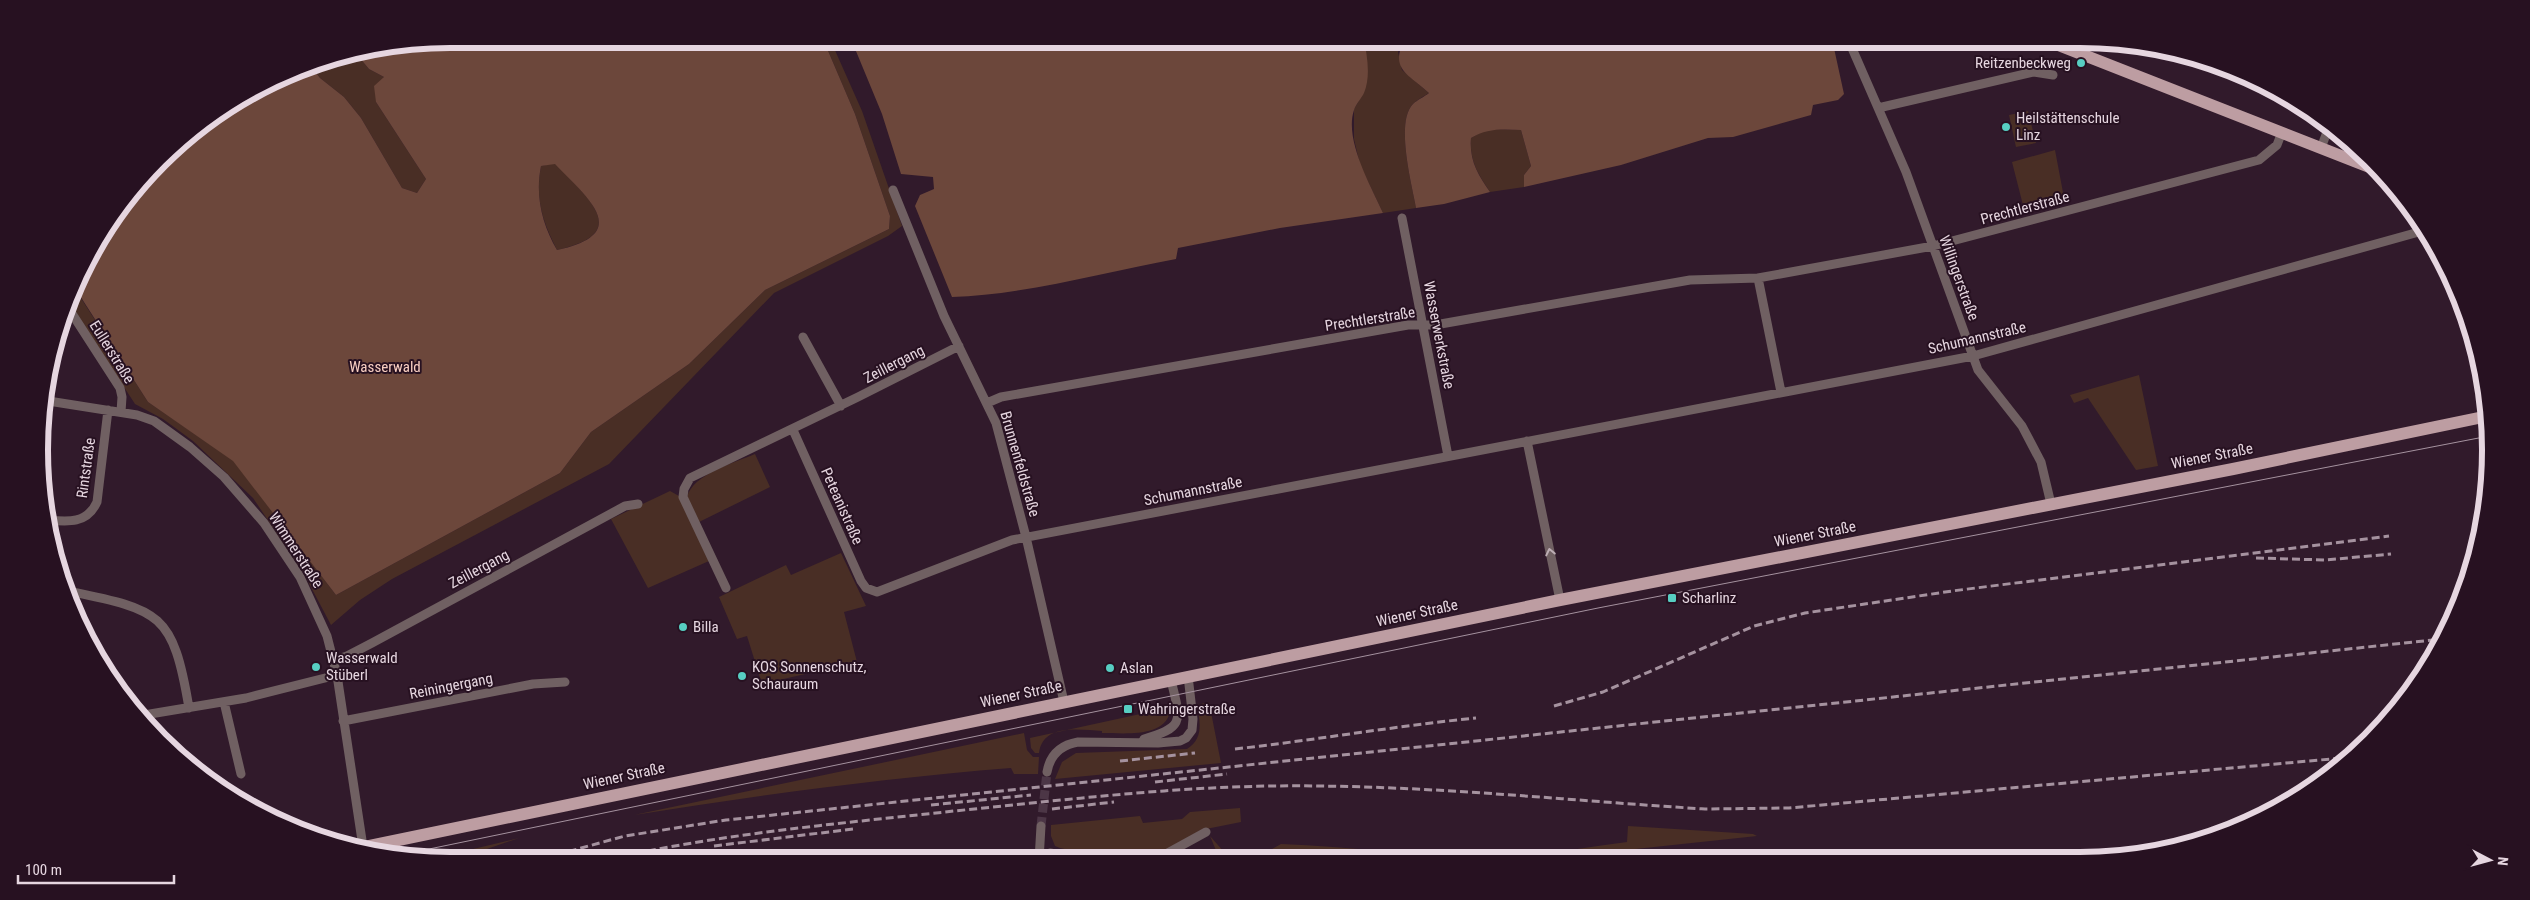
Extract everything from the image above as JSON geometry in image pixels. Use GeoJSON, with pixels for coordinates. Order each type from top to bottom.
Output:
{"type":"FeatureCollection","features":[{"type":"Feature","properties":{"kind":"main road"},"geometry":{"type":"LineString","coordinates":[[2066,48],[2365,165]]}},
{"type":"Feature","properties":{"kind":"main road","name":"Wiener Straße"},"geometry":{"type":"LineString","coordinates":[[372,845],[1560,600],[2481,417]]}},
{"type":"Feature","properties":{"kind":"street","name":"Willingerstraße"},"geometry":{"type":"LineString","coordinates":[[1852,48],[1906,172],[1978,370],[2022,426],[2041,462],[2050,504]]}},
{"type":"Feature","properties":{"kind":"street"},"geometry":{"type":"LineString","coordinates":[[1878,108],[2034,72],[2052,74]]}},
{"type":"Feature","properties":{"kind":"street","name":"Prechtlerstraße"},"geometry":{"type":"LineString","coordinates":[[987,402],[1018,394],[1690,280],[1758,278],[1933,246],[2259,160],[2269,154],[2277,145],[2282,132]]}},
{"type":"Feature","properties":{"kind":"street"},"geometry":{"type":"LineString","coordinates":[[2321,148],[2327,132]]}},
{"type":"Feature","properties":{"kind":"street","name":"Brunnenfeldstraße"},"geometry":{"type":"LineString","coordinates":[[893,190],[927,276],[987,402],[1004,449],[1064,702]]}},
{"type":"Feature","properties":{"kind":"street","name":"Wasserwerkstraße"},"geometry":{"type":"LineString","coordinates":[[1402,218],[1448,456]]}},
{"type":"Feature","properties":{"kind":"street","name":"Schumannstraße"},"geometry":{"type":"LineString","coordinates":[[870,592],[888,589],[1012,540],[1026,537],[1973,356],[2419,232]]}},
{"type":"Feature","properties":{"kind":"street"},"geometry":{"type":"LineString","coordinates":[[1758,278],[1781,392]]}},
{"type":"Feature","properties":{"kind":"street","name":"Eullerstraße"},"geometry":{"type":"LineString","coordinates":[[72,313],[120,388],[122,396],[121,412]]}},
{"type":"Feature","properties":{"kind":"street"},"geometry":{"type":"LineString","coordinates":[[803,337],[841,406]]}},
{"type":"Feature","properties":{"kind":"street","name":"Zeillergang"},"geometry":{"type":"LineString","coordinates":[[726,588],[686,507],[683,497],[686,482],[694,474],[792,430],[959,346]]}},
{"type":"Feature","properties":{"kind":"street","name":"Wimmerstraße"},"geometry":{"type":"LineString","coordinates":[[51,401],[138,415],[154,421],[172,432],[211,466],[244,499],[264,523],[300,577],[320,617],[334,660],[358,842]]}},
{"type":"Feature","properties":{"kind":"street","name":"Rintstraße"},"geometry":{"type":"LineString","coordinates":[[54,520],[80,520],[94,509],[97,502],[108,410]]}},
{"type":"Feature","properties":{"kind":"street","name":"Peteanistraße"},"geometry":{"type":"LineString","coordinates":[[792,430],[861,581],[870,592]]}},
{"type":"Feature","properties":{"kind":"street"},"geometry":{"type":"LineString","coordinates":[[1527,441],[1560,600]]}},
{"type":"Feature","properties":{"kind":"street","name":"Zeillergang"},"geometry":{"type":"LineString","coordinates":[[334,660],[355,652],[617,510],[638,504]]}},
{"type":"Feature","properties":{"kind":"street"},"geometry":{"type":"LineString","coordinates":[[73,591],[122,602],[154,617],[163,626],[179,655],[189,708]]}},
{"type":"Feature","properties":{"kind":"street"},"geometry":{"type":"LineString","coordinates":[[147,715],[224,702],[337,675]]}},
{"type":"Feature","properties":{"kind":"street"},"geometry":{"type":"LineString","coordinates":[[1047,772],[1052,758],[1069,744],[1180,742],[1190,734],[1193,719],[1188,676]]}},
{"type":"Feature","properties":{"kind":"street"},"geometry":{"type":"LineString","coordinates":[[1135,742],[1159,735],[1171,730],[1176,725],[1178,717],[1172,680]]}},
{"type":"Feature","properties":{"kind":"street","name":"Reiningergang"},"geometry":{"type":"LineString","coordinates":[[343,721],[533,684],[565,682]]}},
{"type":"Feature","properties":{"kind":"street"},"geometry":{"type":"LineString","coordinates":[[224,702],[241,774]]}},
{"type":"Feature","properties":{"kind":"street"},"geometry":{"type":"LineString","coordinates":[[1039,852],[1041,826]]}},
{"type":"Feature","properties":{"kind":"street"},"geometry":{"type":"LineString","coordinates":[[1170,852],[1206,832]]}},
{"type":"Feature","properties":{"kind":"shaded area"},"geometry":{"type":"Polygon","coordinates":[[[827,48],[834,48],[862,111],[902,226],[888,236],[774,293],[609,464],[392,579],[360,600],[331,625],[303,572],[253,498],[193,441],[163,419],[135,404],[73,309],[79,295],[148,402],[233,460],[336,595],[560,473],[591,432],[689,364],[765,290],[889,229],[890,216],[855,114],[827,48]]]}},
{"type":"Feature","properties":{"kind":"shaded area"},"geometry":{"type":"Polygon","coordinates":[[[1364,48],[1400,48],[1398,52],[1402,70],[1429,93],[1413,104],[1405,125],[1406,154],[1416,208],[1383,213],[1360,165],[1354,139],[1354,109],[1364,92],[1364,48]]]}},
{"type":"Feature","properties":{"kind":"shaded area"},"geometry":{"type":"Polygon","coordinates":[[[360,58],[369,69],[384,77],[376,102],[426,179],[417,193],[402,188],[361,118],[344,97],[320,78],[315,71],[360,58]]]}},
{"type":"Feature","properties":{"kind":"shaded area"},"geometry":{"type":"Polygon","coordinates":[[[2028,111],[2036,143],[2016,147],[2009,115],[2028,111]]]}},
{"type":"Feature","properties":{"kind":"shaded area"},"geometry":{"type":"Polygon","coordinates":[[[1493,129],[1521,130],[1531,166],[1524,175],[1524,187],[1490,192],[1478,173],[1471,153],[1471,138],[1481,132],[1493,129]]]}},
{"type":"Feature","properties":{"kind":"shaded area"},"geometry":{"type":"Polygon","coordinates":[[[2055,150],[2065,203],[2025,213],[2012,162],[2055,150]]]}},
{"type":"Feature","properties":{"kind":"shaded area"},"geometry":{"type":"Polygon","coordinates":[[[555,163],[590,201],[597,213],[599,224],[594,234],[581,243],[557,250],[547,229],[539,199],[541,166],[555,163]]]}},
{"type":"Feature","properties":{"kind":"shaded area"},"geometry":{"type":"Polygon","coordinates":[[[2139,375],[2158,466],[2136,470],[2088,398],[2074,403],[2070,395],[2139,375]]]}},
{"type":"Feature","properties":{"kind":"shaded area"},"geometry":{"type":"Polygon","coordinates":[[[755,454],[770,487],[697,523],[687,497],[691,489],[697,482],[715,470],[755,454]]]}},
{"type":"Feature","properties":{"kind":"shaded area"},"geometry":{"type":"Polygon","coordinates":[[[670,491],[679,496],[709,561],[648,588],[611,519],[670,491]]]}},
{"type":"Feature","properties":{"kind":"shaded area"},"geometry":{"type":"Polygon","coordinates":[[[841,553],[866,606],[844,612],[857,662],[762,684],[747,636],[737,639],[719,597],[786,565],[791,575],[841,553]]]}},
{"type":"Feature","properties":{"kind":"shaded area"},"geometry":{"type":"Polygon","coordinates":[[[1209,702],[1221,763],[1055,779],[1062,762],[1076,753],[1187,749],[1196,740],[1200,729],[1197,705],[1209,702]]]}},
{"type":"Feature","properties":{"kind":"shaded area"},"geometry":{"type":"Polygon","coordinates":[[[1168,708],[1170,712],[1160,726],[1142,732],[1102,733],[1102,731],[1066,730],[1168,708]]]}},
{"type":"Feature","properties":{"kind":"shaded area"},"geometry":{"type":"Polygon","coordinates":[[[1024,733],[1027,750],[1033,757],[1039,757],[1038,774],[1014,774],[1011,768],[917,777],[775,794],[634,815],[1024,733]]]}},
{"type":"Feature","properties":{"kind":"shaded area"},"geometry":{"type":"Polygon","coordinates":[[[1055,733],[1047,737],[1042,743],[1039,753],[1035,753],[1031,748],[1030,738],[1055,733]]]}},
{"type":"Feature","properties":{"kind":"shaded area"},"geometry":{"type":"Polygon","coordinates":[[[1240,808],[1241,822],[1201,830],[1161,852],[1078,852],[1055,846],[1051,836],[1051,825],[1140,816],[1143,823],[1182,819],[1190,812],[1240,808]]]}},
{"type":"Feature","properties":{"kind":"shaded area"},"geometry":{"type":"Polygon","coordinates":[[[1628,826],[1753,834],[1757,836],[1607,852],[1554,852],[1627,842],[1628,826]]]}},
{"type":"Feature","properties":{"kind":"shaded area"},"geometry":{"type":"Polygon","coordinates":[[[1210,836],[1224,852],[1217,852],[1210,836]]]}},
{"type":"Feature","properties":{"kind":"shaded area"},"geometry":{"type":"Polygon","coordinates":[[[519,838],[478,852],[460,852],[519,838]]]}},
{"type":"Feature","properties":{"kind":"shaded area"},"geometry":{"type":"Polygon","coordinates":[[[1281,844],[1396,852],[1271,852],[1272,849],[1281,844]]]}},
{"type":"Feature","properties":{"kind":"green space","name":"Wasserwald"},"geometry":{"type":"Polygon","coordinates":[[[424,48],[827,48],[855,114],[890,216],[889,229],[765,290],[689,364],[591,432],[560,473],[336,595],[233,461],[148,402],[79,294],[101,249],[115,226],[165,165],[226,115],[272,89],[315,71],[320,78],[344,97],[361,118],[402,188],[417,193],[426,179],[376,102],[374,86],[384,77],[369,69],[360,58],[424,48]],[[555,164],[541,166],[539,199],[541,210],[547,230],[557,250],[581,243],[594,234],[599,224],[597,213],[590,201],[555,164]]]}},
{"type":"Feature","properties":{"kind":"green space"},"geometry":{"type":"Polygon","coordinates":[[[855,48],[1365,48],[1368,66],[1367,80],[1364,93],[1354,110],[1352,122],[1353,135],[1360,163],[1383,213],[1280,228],[1178,248],[1176,259],[1036,288],[952,297],[915,206],[920,195],[934,189],[933,177],[901,174],[882,114],[855,48]]]}},
{"type":"Feature","properties":{"kind":"green space"},"geometry":{"type":"Polygon","coordinates":[[[1834,48],[1844,94],[1838,100],[1813,105],[1811,115],[1733,137],[1708,138],[1621,165],[1524,187],[1524,175],[1531,166],[1521,130],[1501,129],[1483,132],[1471,138],[1471,153],[1478,173],[1490,192],[1444,204],[1416,208],[1406,154],[1405,125],[1413,104],[1429,93],[1403,70],[1399,57],[1401,49],[1834,48]]]}},
{"type":"Feature","properties":{"kind":"tunnel"},"geometry":{"type":"LineString","coordinates":[[1041,826],[1047,772]]}},
{"type":"Feature","properties":{"kind":"tram line"},"geometry":{"type":"LineString","coordinates":[[418,851],[1598,608],[2482,437]]}},
{"type":"Feature","properties":{"kind":"railway"},"geometry":{"type":"LineString","coordinates":[[1554,706],[1603,692],[1754,626],[1805,613],[1952,591],[2389,536]]}},
{"type":"Feature","properties":{"kind":"railway"},"geometry":{"type":"LineString","coordinates":[[2256,558],[2325,560],[2391,554]]}},
{"type":"Feature","properties":{"kind":"railway"},"geometry":{"type":"LineString","coordinates":[[567,852],[625,836],[726,820],[2435,640]]}},
{"type":"Feature","properties":{"kind":"railway"},"geometry":{"type":"LineString","coordinates":[[1235,749],[1476,718]]}},
{"type":"Feature","properties":{"kind":"railway"},"geometry":{"type":"LineString","coordinates":[[1120,761],[1195,753]]}},
{"type":"Feature","properties":{"kind":"railway"},"geometry":{"type":"LineString","coordinates":[[645,852],[733,837],[865,820],[1134,793],[1224,787],[1364,787],[1705,809],[1789,808],[2338,758]]}},
{"type":"Feature","properties":{"kind":"railway"},"geometry":{"type":"LineString","coordinates":[[1155,782],[1227,774]]}},
{"type":"Feature","properties":{"kind":"railway"},"geometry":{"type":"LineString","coordinates":[[931,805],[1031,795]]}},
{"type":"Feature","properties":{"kind":"railway"},"geometry":{"type":"LineString","coordinates":[[1052,809],[1114,802]]}},
{"type":"Feature","properties":{"kind":"railway"},"geometry":{"type":"LineString","coordinates":[[714,846],[853,829]]}},
{"type":"Feature","properties":{"kind":"place","name":"Reitzenbeckweg"},"geometry":{"type":"Point","coordinates":[2081,63]}},
{"type":"Feature","properties":{"kind":"place","name":"Heilstättenschule Linz"},"geometry":{"type":"Point","coordinates":[2006,127]}},
{"type":"Feature","properties":{"kind":"place","name":"Scharlinz"},"geometry":{"type":"Point","coordinates":[1672,598]}},
{"type":"Feature","properties":{"kind":"place","name":"Billa"},"geometry":{"type":"Point","coordinates":[683,627]}},
{"type":"Feature","properties":{"kind":"place","name":"Wasserwald Stüberl"},"geometry":{"type":"Point","coordinates":[316,667]}},
{"type":"Feature","properties":{"kind":"place","name":"Aslan"},"geometry":{"type":"Point","coordinates":[1110,668]}},
{"type":"Feature","properties":{"kind":"place","name":"KOS Sonnenschutz, Schauraum"},"geometry":{"type":"Point","coordinates":[742,676]}},
{"type":"Feature","properties":{"kind":"place","name":"Wahringerstraße"},"geometry":{"type":"Point","coordinates":[1128,709]}}]}
